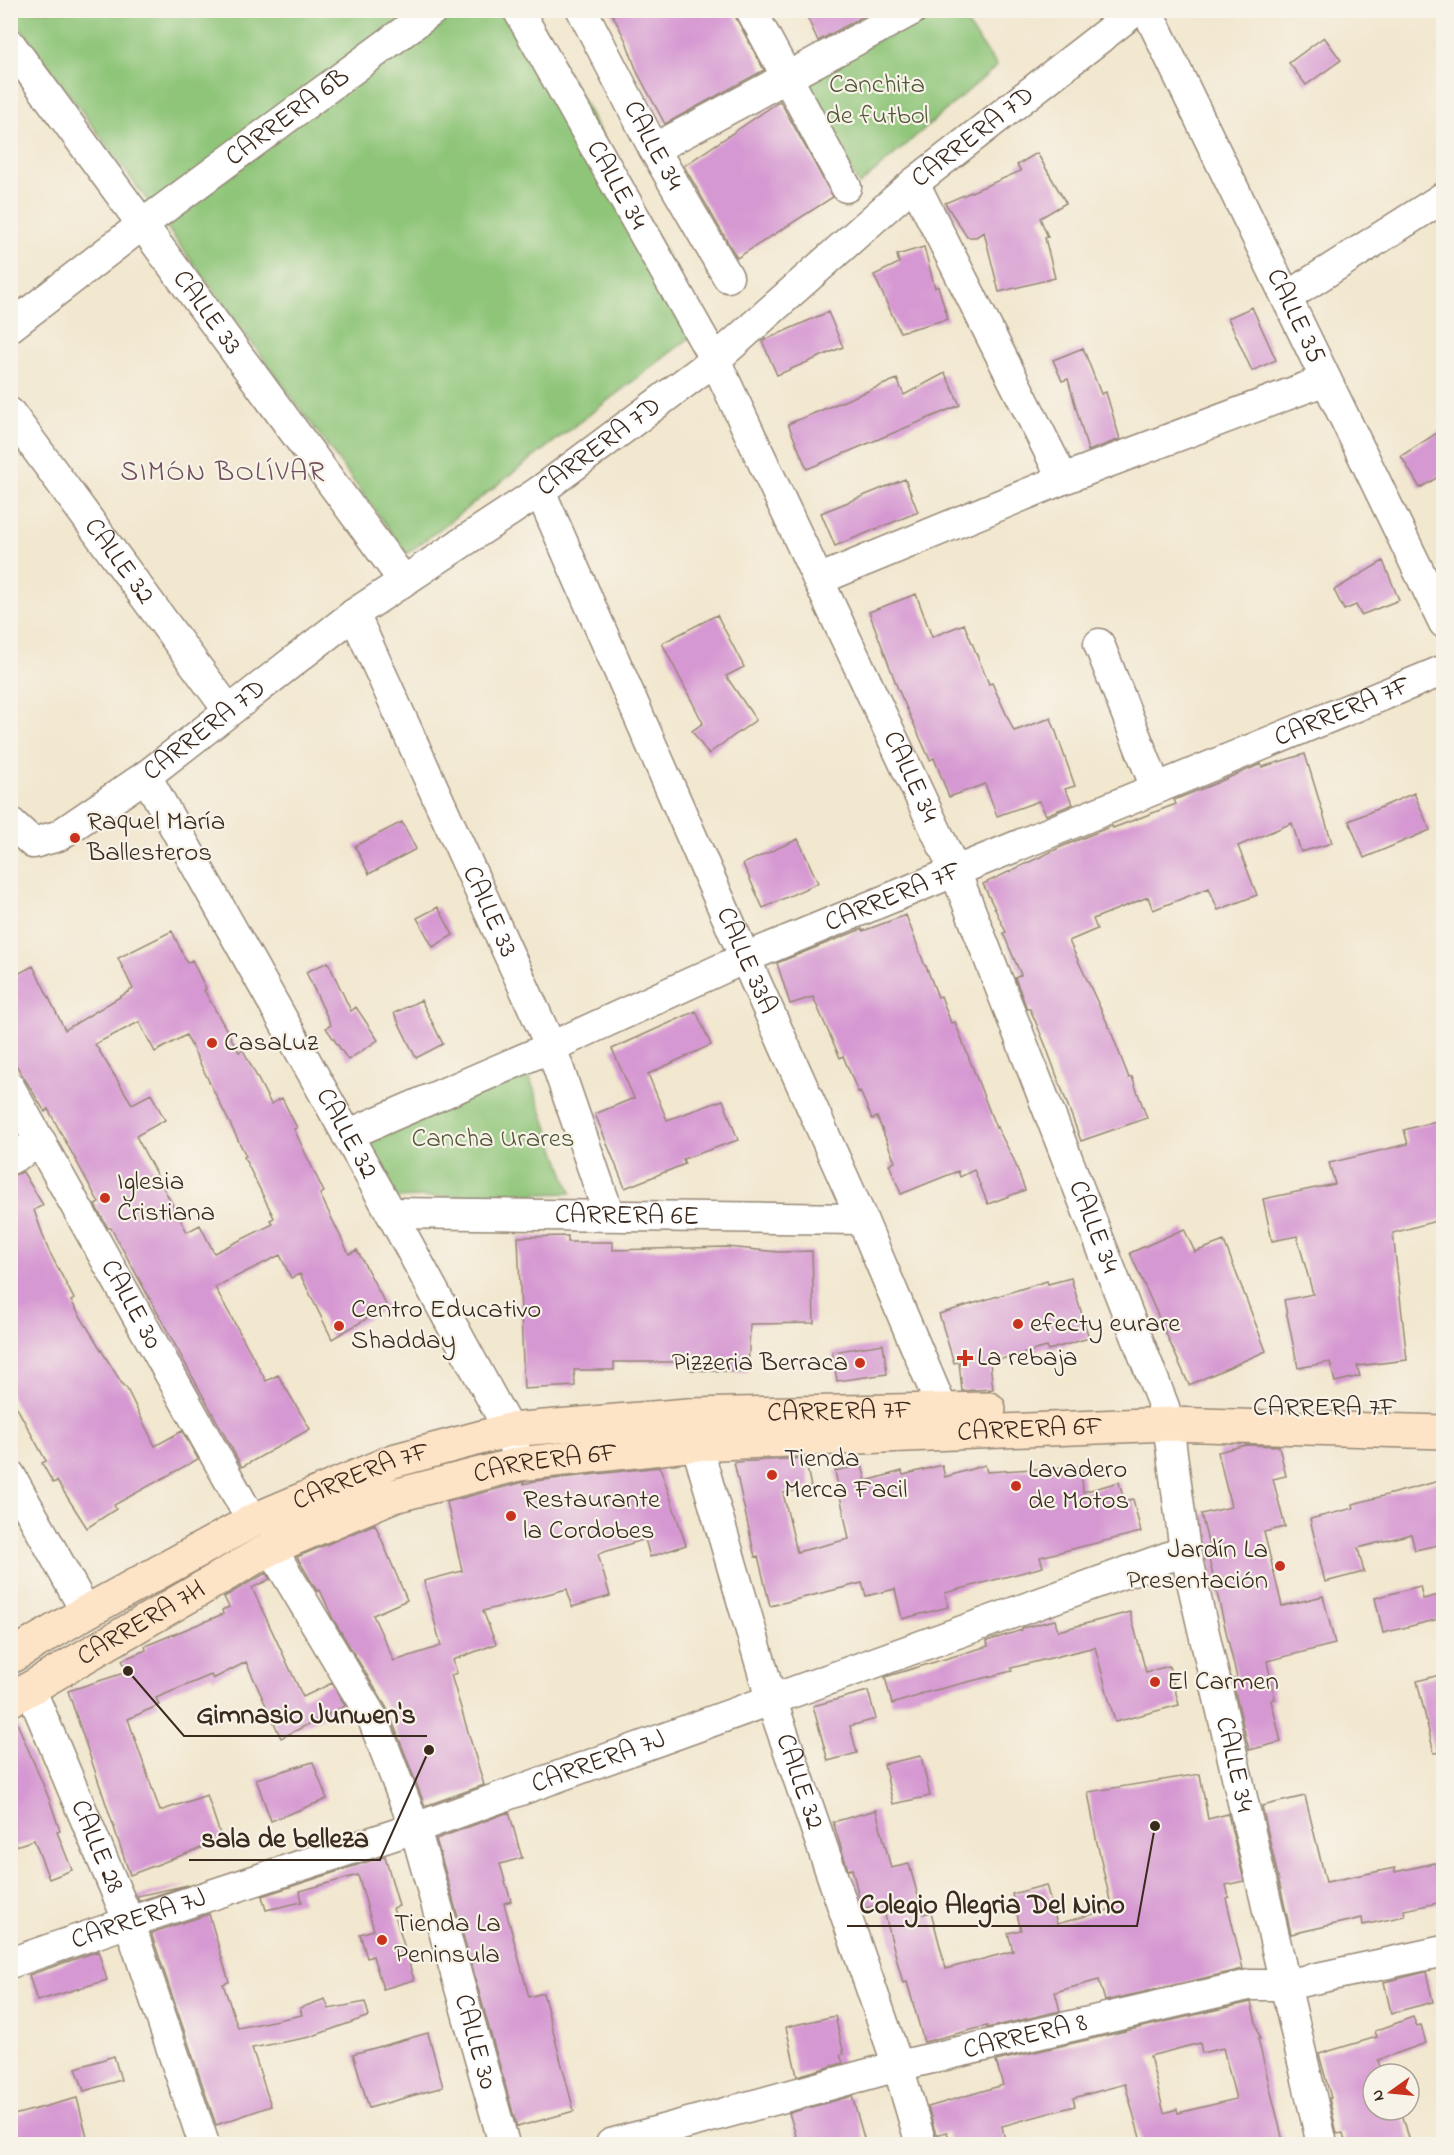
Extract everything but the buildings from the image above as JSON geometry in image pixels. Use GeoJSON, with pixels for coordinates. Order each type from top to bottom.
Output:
{"type":"FeatureCollection","features":[{"type":"Feature","properties":{"kind":"street","name":"CARRERA 6B"},"geometry":{"type":"LineString","coordinates":[[143,224],[434,10]]}},
{"type":"Feature","properties":{"kind":"street","name":"CALLE 34"},"geometry":{"type":"LineString","coordinates":[[518,10],[716,360],[955,871],[1166,1416],[1185,1551],[1322,2145]]}},
{"type":"Feature","properties":{"kind":"street","name":"CALLE 34"},"geometry":{"type":"LineString","coordinates":[[582,10],[654,149],[728,277]]}},
{"type":"Feature","properties":{"kind":"street"},"geometry":{"type":"LineString","coordinates":[[751,10],[846,187]]}},
{"type":"Feature","properties":{"kind":"street"},"geometry":{"type":"LineString","coordinates":[[654,149],[912,10]]}},
{"type":"Feature","properties":{"kind":"street","name":"CARRERA 7D"},"geometry":{"type":"LineString","coordinates":[[10,822],[33,843],[58,836],[146,776],[354,614],[540,490],[716,360],[914,183],[1136,10]]}},
{"type":"Feature","properties":{"kind":"street","name":"CALLE 35"},"geometry":{"type":"LineString","coordinates":[[1147,10],[1443,623]]}},
{"type":"Feature","properties":{"kind":"street","name":"CALLE 33"},"geometry":{"type":"LineString","coordinates":[[10,44],[403,580]]}},
{"type":"Feature","properties":{"kind":"street"},"geometry":{"type":"LineString","coordinates":[[914,183],[1063,479]]}},
{"type":"Feature","properties":{"kind":"street"},"geometry":{"type":"LineString","coordinates":[[1287,297],[1443,196]]}},
{"type":"Feature","properties":{"kind":"street"},"geometry":{"type":"LineString","coordinates":[[10,327],[143,224]]}},
{"type":"Feature","properties":{"kind":"street"},"geometry":{"type":"LineString","coordinates":[[818,580],[1063,479],[1326,380]]}},
{"type":"Feature","properties":{"kind":"street","name":"CALLE 32"},"geometry":{"type":"LineString","coordinates":[[10,413],[229,711]]}},
{"type":"Feature","properties":{"kind":"street","name":"CALLE 33A"},"geometry":{"type":"LineString","coordinates":[[540,490],[862,1219],[948,1421]]}},
{"type":"Feature","properties":{"kind":"street","name":"CALLE 33"},"geometry":{"type":"LineString","coordinates":[[354,614],[551,1047],[609,1215]]}},
{"type":"Feature","properties":{"kind":"street"},"geometry":{"type":"LineString","coordinates":[[1099,644],[1156,788]]}},
{"type":"Feature","properties":{"kind":"street","name":"CARRERA 7F"},"geometry":{"type":"LineString","coordinates":[[346,1135],[551,1047],[745,958],[1443,670]]}},
{"type":"Feature","properties":{"kind":"street","name":"CALLE 32"},"geometry":{"type":"LineString","coordinates":[[146,776],[509,1430],[519,1464]]}},
{"type":"Feature","properties":{"kind":"street","name":"CALLE 30"},"geometry":{"type":"LineString","coordinates":[[10,1088],[252,1521]]}},
{"type":"Feature","properties":{"kind":"street"},"geometry":{"type":"LineString","coordinates":[[10,1159],[41,1142]]}},
{"type":"Feature","properties":{"kind":"street","name":"CARRERA 6E"},"geometry":{"type":"LineString","coordinates":[[390,1213],[862,1219]]}},
{"type":"Feature","properties":{"kind":"street","name":"CARRERA 7F"},"geometry":{"type":"LineString","coordinates":[[252,1521],[393,1461],[509,1430],[692,1430],[1443,1408]]}},
{"type":"Feature","properties":{"kind":"street"},"geometry":{"type":"LineString","coordinates":[[1166,1416],[1443,1432]]}},
{"type":"Feature","properties":{"kind":"street","name":"CALLE 32"},"geometry":{"type":"LineString","coordinates":[[692,1430],[771,1699],[898,2066],[921,2145]]}},
{"type":"Feature","properties":{"kind":"street","name":"CARRERA 6F"},"geometry":{"type":"LineString","coordinates":[[271,1548],[390,1497],[519,1464],[692,1430]]}},
{"type":"Feature","properties":{"kind":"street"},"geometry":{"type":"LineString","coordinates":[[10,1475],[86,1612]]}},
{"type":"Feature","properties":{"kind":"street","name":"CARRERA 7H"},"geometry":{"type":"LineString","coordinates":[[10,1657],[86,1612],[252,1521]]}},
{"type":"Feature","properties":{"kind":"street","name":"CALLE 30"},"geometry":{"type":"LineString","coordinates":[[271,1548],[373,1719],[415,1828],[504,2145]]}},
{"type":"Feature","properties":{"kind":"street","name":"CARRERA 7H"},"geometry":{"type":"LineString","coordinates":[[20,1694],[271,1548]]}},
{"type":"Feature","properties":{"kind":"street","name":"CARRERA 7J"},"geometry":{"type":"LineString","coordinates":[[10,1964],[129,1922],[415,1828],[1185,1551]]}},
{"type":"Feature","properties":{"kind":"street","name":"CALLE 28"},"geometry":{"type":"LineString","coordinates":[[20,1694],[129,1922],[204,2145]]}},
{"type":"Feature","properties":{"kind":"street","name":"CARRERA 8"},"geometry":{"type":"LineString","coordinates":[[611,2145],[898,2066],[1249,1985],[1285,1985],[1443,1951]]}},
{"type":"Feature","properties":{"kind":"green space"},"geometry":{"type":"Polygon","coordinates":[[[10,11],[534,11],[705,326],[407,554],[10,11]]]}},
{"type":"Feature","properties":{"kind":"green space","name":"Canchita de futbol"},"geometry":{"type":"Polygon","coordinates":[[[933,11],[958,11],[997,66],[859,185],[803,80],[933,11]]]}},
{"type":"Feature","properties":{"kind":"green space","name":"Cancha Urares"},"geometry":{"type":"Polygon","coordinates":[[[525,1065],[571,1193],[390,1198],[361,1134],[525,1065]]]}},
{"type":"Feature","properties":{"kind":"place","name":"Raquel María Ballesteros"},"geometry":{"type":"Point","coordinates":[75,838]}},
{"type":"Feature","properties":{"kind":"place","name":"CasaLuz"},"geometry":{"type":"Point","coordinates":[212,1043]}},
{"type":"Feature","properties":{"kind":"place","name":"Iglesia Cristiana"},"geometry":{"type":"Point","coordinates":[105,1198]}},
{"type":"Feature","properties":{"kind":"place","name":"efecty eurare"},"geometry":{"type":"Point","coordinates":[1018,1324]}},
{"type":"Feature","properties":{"kind":"place","name":"Centro Educativo Shadday"},"geometry":{"type":"Point","coordinates":[339,1326]}},
{"type":"Feature","properties":{"kind":"place","name":"La rebaja"},"geometry":{"type":"Point","coordinates":[965,1358]}},
{"type":"Feature","properties":{"kind":"place","name":"Pizzeria Berraca"},"geometry":{"type":"Point","coordinates":[860,1363]}},
{"type":"Feature","properties":{"kind":"place","name":"Tienda Merca Facil"},"geometry":{"type":"Point","coordinates":[772,1475]}},
{"type":"Feature","properties":{"kind":"place","name":"Lavadero de Motos"},"geometry":{"type":"Point","coordinates":[1016,1486]}},
{"type":"Feature","properties":{"kind":"place","name":"Restaurante la Cordobes"},"geometry":{"type":"Point","coordinates":[511,1516]}},
{"type":"Feature","properties":{"kind":"place","name":"Jardín La Presentación"},"geometry":{"type":"Point","coordinates":[1280,1566]}},
{"type":"Feature","properties":{"kind":"place","name":"Gimnasio Junwen's"},"geometry":{"type":"Point","coordinates":[128,1671]}},
{"type":"Feature","properties":{"kind":"place","name":"El Carmen"},"geometry":{"type":"Point","coordinates":[1155,1682]}},
{"type":"Feature","properties":{"kind":"place","name":"sala de belleza"},"geometry":{"type":"Point","coordinates":[429,1750]}},
{"type":"Feature","properties":{"kind":"place","name":"Colegio Alegria Del Nino"},"geometry":{"type":"Point","coordinates":[1155,1826]}},
{"type":"Feature","properties":{"kind":"place","name":"Tienda La Peninsula"},"geometry":{"type":"Point","coordinates":[382,1940]}},
{"type":"Feature","properties":{"kind":"district","name":"SIMÓN BOLÍVAR"},"geometry":{"type":"Point","coordinates":[223,473]}}]}
